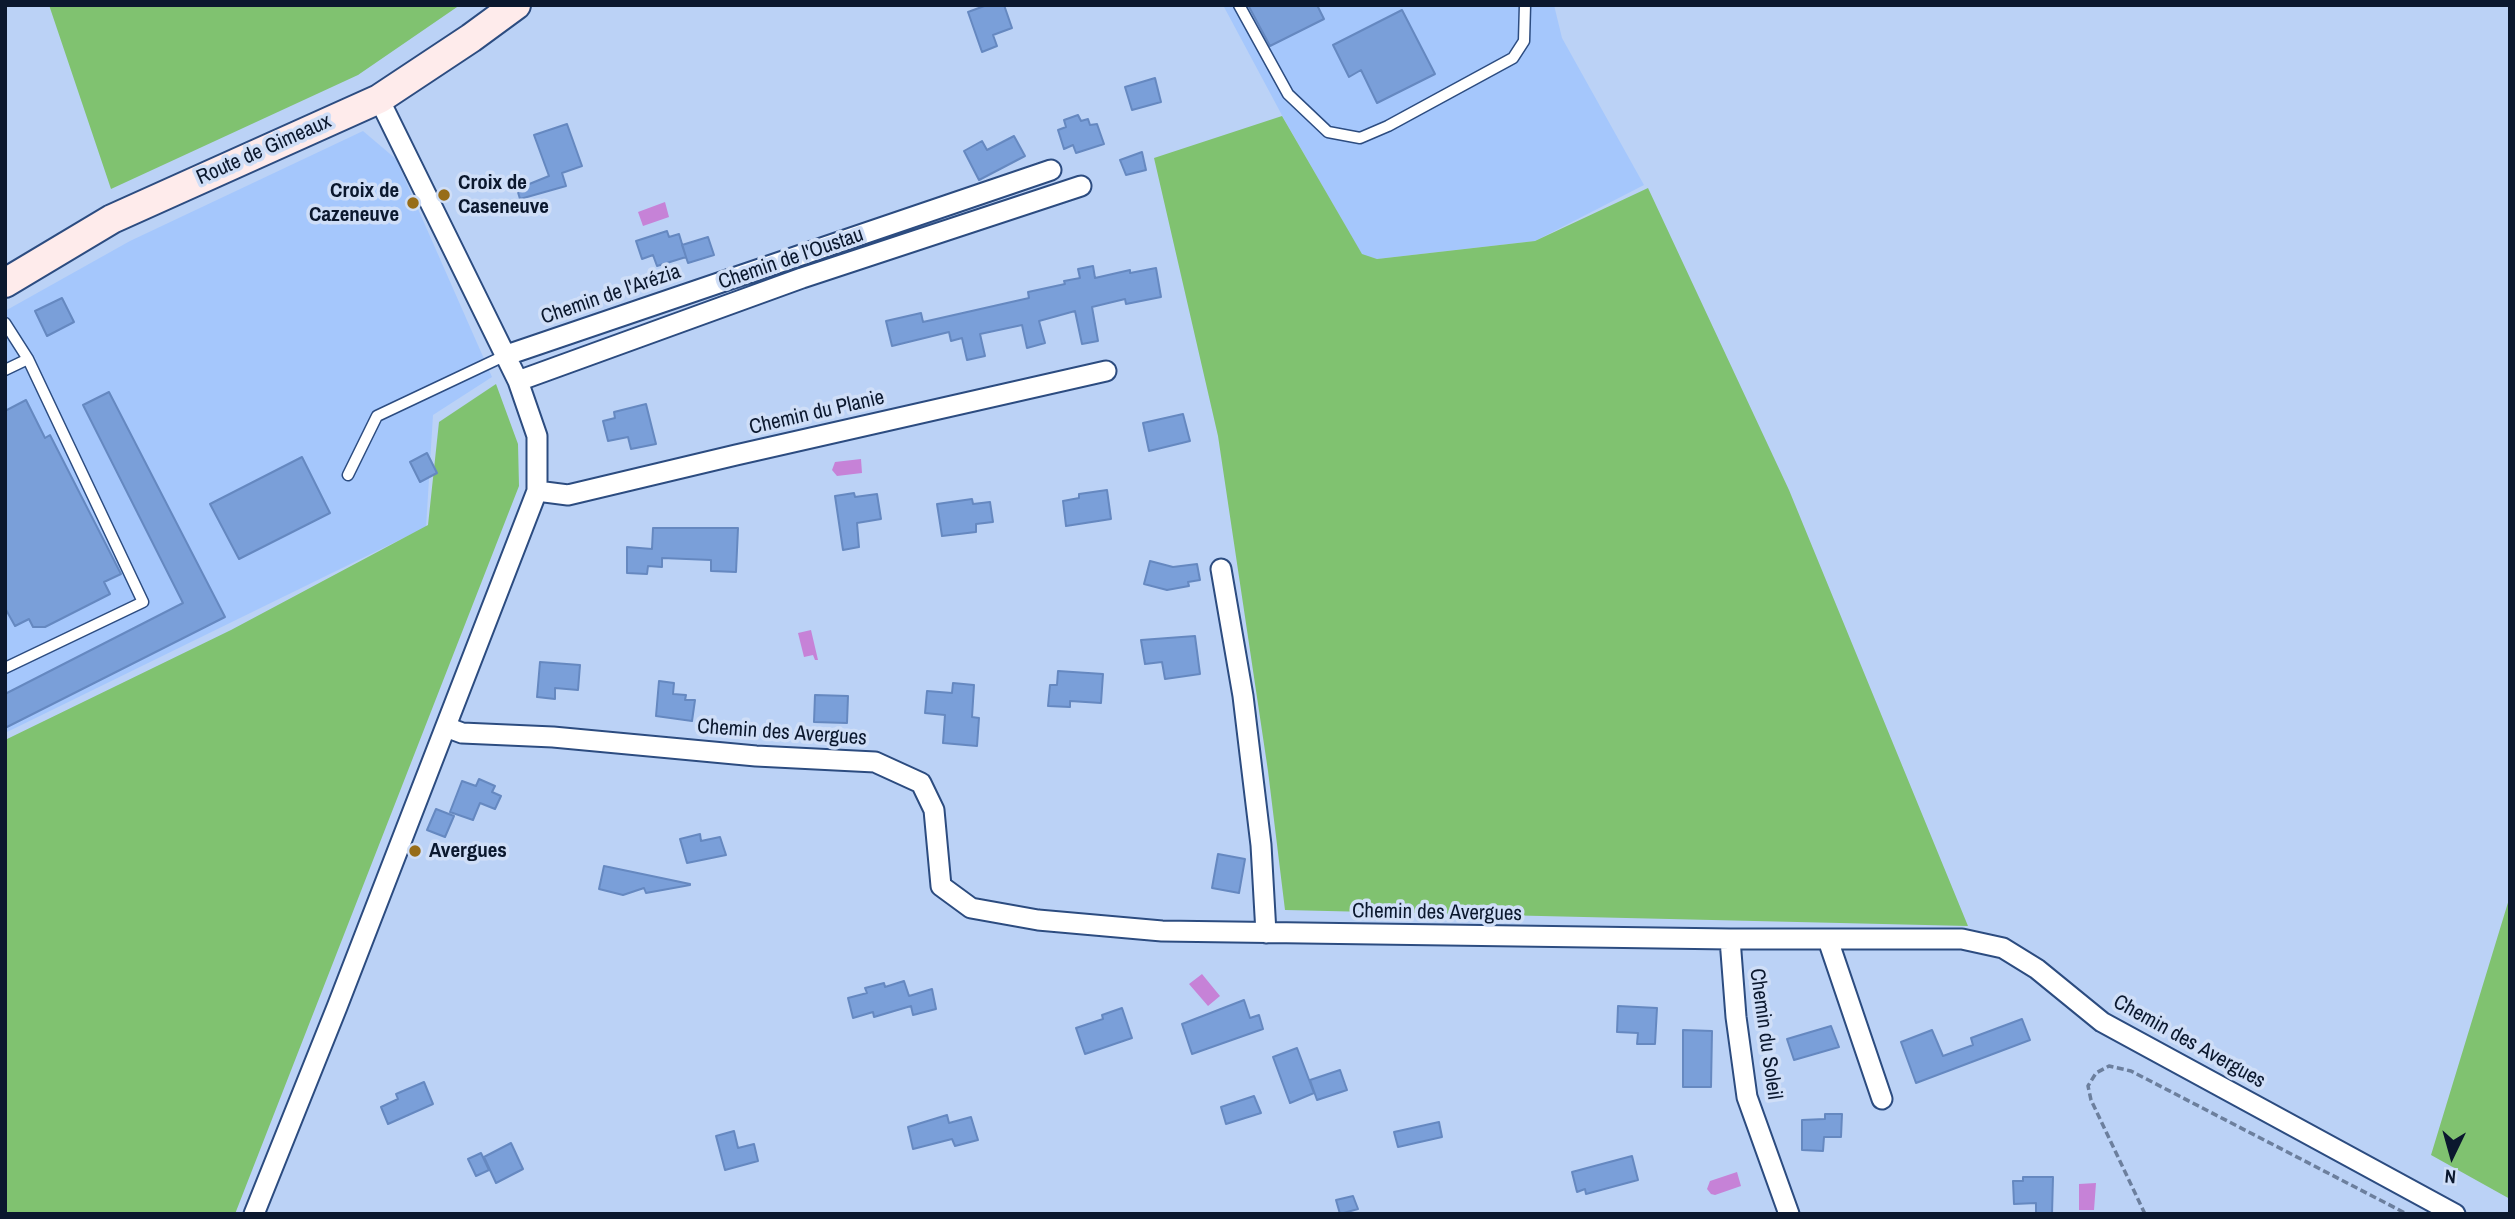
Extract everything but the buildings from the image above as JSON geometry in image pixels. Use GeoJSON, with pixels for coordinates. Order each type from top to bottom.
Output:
{"type":"FeatureCollection","features":[{"type":"Feature","properties":{"kind":"street","name":"Route de Gimeaux"},"geometry":{"type":"LineString","coordinates":[[5,283],[112,219],[379,99],[516,5]]}},
{"type":"Feature","properties":{"kind":"street"},"geometry":{"type":"LineString","coordinates":[[254,1214],[537,491],[537,436],[518,381],[379,99]]}},
{"type":"Feature","properties":{"kind":"street","name":"Chemin de l'Arézia"},"geometry":{"type":"LineString","coordinates":[[505,356],[1051,170]]}},
{"type":"Feature","properties":{"kind":"street","name":"Chemin de l'Oustau"},"geometry":{"type":"LineString","coordinates":[[518,381],[802,278],[1081,186]]}},
{"type":"Feature","properties":{"kind":"street","name":"Chemin du Planie"},"geometry":{"type":"LineString","coordinates":[[537,491],[568,495],[736,454],[1106,372]]}},
{"type":"Feature","properties":{"kind":"street"},"geometry":{"type":"LineString","coordinates":[[1221,569],[1248,737],[1261,845],[1266,933]]}},
{"type":"Feature","properties":{"kind":"street","name":"Chemin des Avergues"},"geometry":{"type":"LineString","coordinates":[[446,727],[461,733],[553,737],[756,756],[875,761],[921,783],[934,810],[941,886],[971,908],[1038,920],[1134,929],[1266,933],[1828,940],[1962,939],[2003,948],[2037,970],[2102,1022],[2455,1214]]}},
{"type":"Feature","properties":{"kind":"street","name":"Chemin du Soleil"},"geometry":{"type":"LineString","coordinates":[[1730,939],[1736,1017],[1747,1097],[1789,1214]]}},
{"type":"Feature","properties":{"kind":"street"},"geometry":{"type":"LineString","coordinates":[[1828,940],[1882,1099]]}},
{"type":"Feature","properties":{"kind":"lane"},"geometry":{"type":"LineString","coordinates":[[1239,5],[1288,94],[1328,132],[1360,138],[1388,126],[1513,58],[1524,41],[1525,5]]}},
{"type":"Feature","properties":{"kind":"lane"},"geometry":{"type":"LineString","coordinates":[[5,323],[28,359],[143,602],[5,668]]}},
{"type":"Feature","properties":{"kind":"lane"},"geometry":{"type":"LineString","coordinates":[[348,475],[377,415],[505,356]]}},
{"type":"Feature","properties":{"kind":"lane"},"geometry":{"type":"LineString","coordinates":[[5,370],[28,359]]}},
{"type":"Feature","properties":{"kind":"path"},"geometry":{"type":"LineString","coordinates":[[2145,1214],[2091,1100],[2088,1086],[2096,1073],[2109,1066],[2131,1071],[2407,1214]]}},
{"type":"Feature","properties":{"kind":"shaded area"},"geometry":{"type":"Polygon","coordinates":[[[1223,5],[1554,5],[1562,38],[1644,185],[1535,241],[1377,259],[1362,255],[1223,5]]]}},
{"type":"Feature","properties":{"kind":"shaded area"},"geometry":{"type":"Polygon","coordinates":[[[363,131],[396,159],[492,377],[433,415],[426,527],[5,733],[5,311],[130,241],[363,131]]]}},
{"type":"Feature","properties":{"kind":"shaded area"},"geometry":{"type":"Polygon","coordinates":[[[665,202],[669,217],[643,226],[638,212],[665,202]]]}},
{"type":"Feature","properties":{"kind":"shaded area"},"geometry":{"type":"Polygon","coordinates":[[[861,459],[862,473],[837,476],[832,470],[835,462],[861,459]]]}},
{"type":"Feature","properties":{"kind":"shaded area"},"geometry":{"type":"Polygon","coordinates":[[[811,630],[818,660],[815,660],[813,655],[804,657],[798,633],[811,630]]]}},
{"type":"Feature","properties":{"kind":"shaded area"},"geometry":{"type":"Polygon","coordinates":[[[1202,974],[1220,996],[1208,1006],[1189,984],[1202,974]]]}},
{"type":"Feature","properties":{"kind":"shaded area"},"geometry":{"type":"Polygon","coordinates":[[[1737,1172],[1741,1186],[1715,1195],[1707,1189],[1710,1181],[1737,1172]]]}},
{"type":"Feature","properties":{"kind":"shaded area"},"geometry":{"type":"Polygon","coordinates":[[[2096,1183],[2094,1210],[2079,1210],[2079,1184],[2096,1183]]]}},
{"type":"Feature","properties":{"kind":"green space"},"geometry":{"type":"Polygon","coordinates":[[[49,5],[460,5],[358,75],[111,189],[49,5]]]}},
{"type":"Feature","properties":{"kind":"green space"},"geometry":{"type":"Polygon","coordinates":[[[1282,116],[1362,254],[1377,259],[1535,241],[1648,188],[1789,490],[1968,926],[1285,910],[1268,771],[1218,436],[1154,158],[1282,116]]]}},
{"type":"Feature","properties":{"kind":"green space"},"geometry":{"type":"Polygon","coordinates":[[[496,384],[518,444],[519,486],[235,1214],[5,1214],[5,740],[231,630],[428,525],[439,422],[496,384]]]}},
{"type":"Feature","properties":{"kind":"green space"},"geometry":{"type":"Polygon","coordinates":[[[2510,896],[2510,1199],[2431,1155],[2510,896]]]}},
{"type":"Feature","properties":{"kind":"place","name":"Croix de Caseneuve"},"geometry":{"type":"Point","coordinates":[444,195]}},
{"type":"Feature","properties":{"kind":"place","name":"Croix de Cazeneuve"},"geometry":{"type":"Point","coordinates":[413,203]}},
{"type":"Feature","properties":{"kind":"place","name":"Avergues"},"geometry":{"type":"Point","coordinates":[415,851]}}]}
